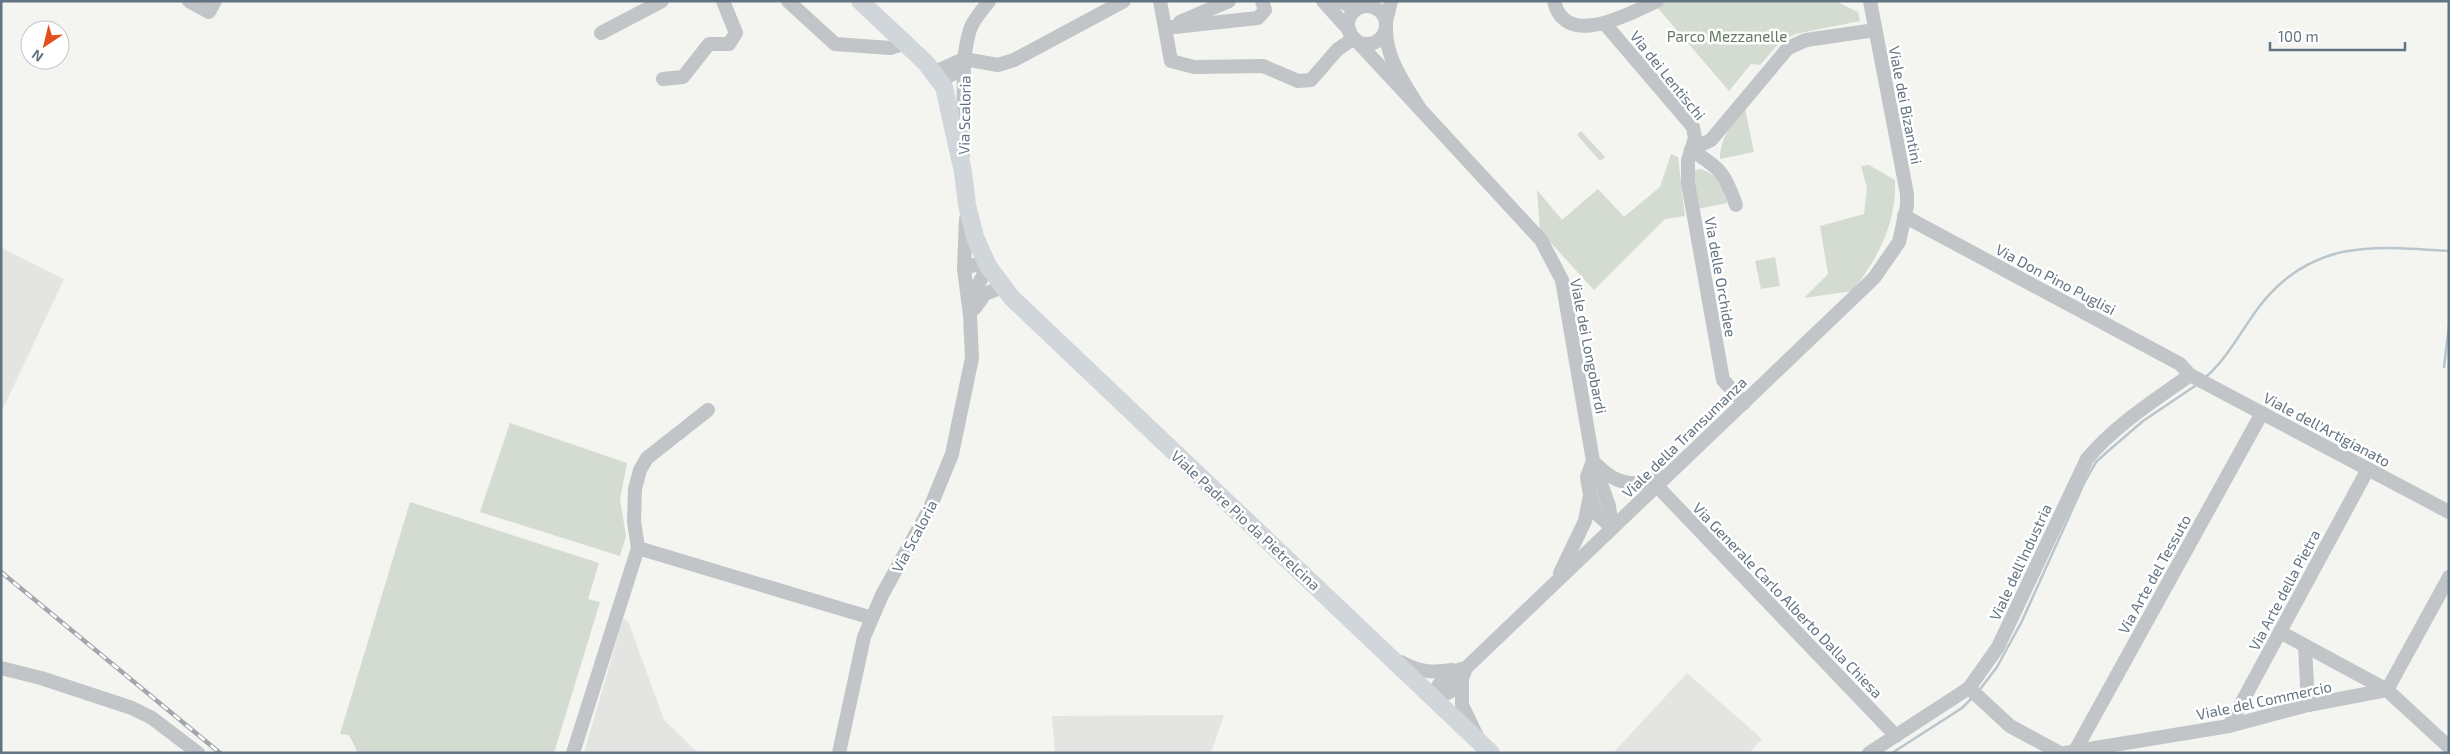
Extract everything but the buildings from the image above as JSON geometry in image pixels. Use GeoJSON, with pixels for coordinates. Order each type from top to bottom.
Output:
{"type":"FeatureCollection","features":[{"type":"Feature","properties":{"kind":"main road","name":"Via Scaloria"},"geometry":{"type":"LineString","coordinates":[[862,2],[906,43],[937,76],[947,95],[963,172],[967,206],[975,237],[988,266],[1002,287]]}},
{"type":"Feature","properties":{"kind":"main road","name":"Viale Padre Pio da Pietrelcina"},"geometry":{"type":"LineString","coordinates":[[1002,287],[1027,314],[1391,656],[1486,748]]}},
{"type":"Feature","properties":{"kind":"street"},"geometry":{"type":"LineString","coordinates":[[189,1],[212,7]]}},
{"type":"Feature","properties":{"kind":"street"},"geometry":{"type":"LineString","coordinates":[[663,79],[683,77],[709,44],[729,44],[736,33],[723,1]]}},
{"type":"Feature","properties":{"kind":"street"},"geometry":{"type":"LineString","coordinates":[[788,1],[835,44],[890,48],[906,43]]}},
{"type":"Feature","properties":{"kind":"street","name":"Via Scaloria"},"geometry":{"type":"LineString","coordinates":[[963,172],[964,59],[971,27],[989,1]]}},
{"type":"Feature","properties":{"kind":"street"},"geometry":{"type":"LineString","coordinates":[[937,76],[953,76],[959,71],[964,59],[998,65],[1014,60],[1124,1]]}},
{"type":"Feature","properties":{"kind":"street"},"geometry":{"type":"LineString","coordinates":[[1160,1],[1172,61],[1194,67],[1263,66],[1298,81],[1311,80],[1352,35],[1351,15],[1369,4]]}},
{"type":"Feature","properties":{"kind":"street"},"geometry":{"type":"LineString","coordinates":[[1165,28],[1229,1]]}},
{"type":"Feature","properties":{"kind":"street"},"geometry":{"type":"LineString","coordinates":[[1165,28],[1258,18],[1265,10],[1262,1]]}},
{"type":"Feature","properties":{"kind":"street","name":"Viale dei Longobardi"},"geometry":{"type":"LineString","coordinates":[[1323,1],[1352,35],[1542,240],[1562,280],[1593,460],[1609,506],[1612,528]]}},
{"type":"Feature","properties":{"kind":"street"},"geometry":{"type":"LineString","coordinates":[[1338,1],[1354,7],[1369,4],[1384,16],[1386,25]]}},
{"type":"Feature","properties":{"kind":"street"},"geometry":{"type":"LineString","coordinates":[[1352,35],[1365,44],[1376,42],[1381,38],[1391,1]]}},
{"type":"Feature","properties":{"kind":"street"},"geometry":{"type":"LineString","coordinates":[[1554,1],[1560,15],[1572,23],[1590,26],[1605,24],[1657,1]]}},
{"type":"Feature","properties":{"kind":"street","name":"Viale dei Bizantini"},"geometry":{"type":"LineString","coordinates":[[1870,1],[1907,194],[1904,216]]}},
{"type":"Feature","properties":{"kind":"street"},"geometry":{"type":"LineString","coordinates":[[601,33],[653,3]]}},
{"type":"Feature","properties":{"kind":"street","name":"Via dei Lentischi"},"geometry":{"type":"LineString","coordinates":[[1605,24],[1693,127],[1695,138],[1692,150]]}},
{"type":"Feature","properties":{"kind":"street","name":"Viale dei Longobardi"},"geometry":{"type":"LineString","coordinates":[[1386,25],[1386,37],[1393,62],[1420,109]]}},
{"type":"Feature","properties":{"kind":"street"},"geometry":{"type":"LineString","coordinates":[[1692,150],[1711,140],[1788,48],[1806,40],[1875,30]]}},
{"type":"Feature","properties":{"kind":"street"},"geometry":{"type":"LineString","coordinates":[[1692,150],[1716,165],[1728,181],[1736,205]]}},
{"type":"Feature","properties":{"kind":"street","name":"Via delle Orchidee"},"geometry":{"type":"LineString","coordinates":[[1692,150],[1688,160],[1688,183],[1723,380],[1744,403]]}},
{"type":"Feature","properties":{"kind":"street","name":"Via Scaloria"},"geometry":{"type":"LineString","coordinates":[[839,753],[864,637],[882,595],[930,508],[952,454],[972,358],[970,315],[964,269],[967,206]]}},
{"type":"Feature","properties":{"kind":"street","name":"Via Don Pino Puglisi"},"geometry":{"type":"LineString","coordinates":[[1904,216],[2180,364],[2190,375]]}},
{"type":"Feature","properties":{"kind":"street","name":"Viale della Transumanza"},"geometry":{"type":"LineString","coordinates":[[1434,697],[1436,687],[1459,669],[1555,582],[1874,278],[1899,242],[1904,216]]}},
{"type":"Feature","properties":{"kind":"street"},"geometry":{"type":"LineString","coordinates":[[964,269],[974,265],[988,266]]}},
{"type":"Feature","properties":{"kind":"street","name":"Via Scaloria"},"geometry":{"type":"LineString","coordinates":[[970,315],[977,287],[988,266]]}},
{"type":"Feature","properties":{"kind":"street"},"geometry":{"type":"LineString","coordinates":[[970,315],[985,294],[1002,287]]}},
{"type":"Feature","properties":{"kind":"street","name":"Viale dell'Artigianato"},"geometry":{"type":"LineString","coordinates":[[2190,375],[2449,512]]}},
{"type":"Feature","properties":{"kind":"street","name":"Viale dell'Industria"},"geometry":{"type":"LineString","coordinates":[[1870,753],[1969,688],[1998,647],[2087,460],[2101,442],[2190,375]]}},
{"type":"Feature","properties":{"kind":"street"},"geometry":{"type":"LineString","coordinates":[[573,753],[638,548],[634,520],[635,489],[640,470],[646,458],[708,410]]}},
{"type":"Feature","properties":{"kind":"street","name":"Via Arte del Tessuto"},"geometry":{"type":"LineString","coordinates":[[2070,752],[2262,413]]}},
{"type":"Feature","properties":{"kind":"street"},"geometry":{"type":"LineString","coordinates":[[1593,460],[1606,474],[1623,483],[1647,482],[1667,476]]}},
{"type":"Feature","properties":{"kind":"street","name":"Viale dei Longobardi"},"geometry":{"type":"LineString","coordinates":[[1593,460],[1587,477],[1590,495],[1597,514],[1612,528]]}},
{"type":"Feature","properties":{"kind":"street","name":"Via Arte della Pietra"},"geometry":{"type":"LineString","coordinates":[[2229,726],[2368,469]]}},
{"type":"Feature","properties":{"kind":"street","name":"Via Generale Carlo Alberto Dalla Chiesa"},"geometry":{"type":"LineString","coordinates":[[1656,486],[1896,736]]}},
{"type":"Feature","properties":{"kind":"street","name":"Viale dei Longobardi"},"geometry":{"type":"LineString","coordinates":[[1555,582],[1585,521],[1590,495]]}},
{"type":"Feature","properties":{"kind":"street"},"geometry":{"type":"LineString","coordinates":[[638,548],[872,618]]}},
{"type":"Feature","properties":{"kind":"street"},"geometry":{"type":"LineString","coordinates":[[2387,690],[2449,577]]}},
{"type":"Feature","properties":{"kind":"street"},"geometry":{"type":"LineString","coordinates":[[2280,632],[2387,690],[2449,747]]}},
{"type":"Feature","properties":{"kind":"street"},"geometry":{"type":"LineString","coordinates":[[2305,646],[2308,706]]}},
{"type":"Feature","properties":{"kind":"street"},"geometry":{"type":"LineString","coordinates":[[1391,656],[1414,670],[1430,673],[1459,669],[1462,682],[1462,705],[1486,748]]}},
{"type":"Feature","properties":{"kind":"street"},"geometry":{"type":"LineString","coordinates":[[1,668],[41,678],[132,708],[152,718],[198,753]]}},
{"type":"Feature","properties":{"kind":"street"},"geometry":{"type":"LineString","coordinates":[[1434,697],[1445,696],[1462,682]]}},
{"type":"Feature","properties":{"kind":"street"},"geometry":{"type":"LineString","coordinates":[[1969,688],[2010,726],[2060,753]]}},
{"type":"Feature","properties":{"kind":"street","name":"Viale del Commercio"},"geometry":{"type":"LineString","coordinates":[[2070,752],[2229,726],[2308,706],[2387,690]]}},
{"type":"Feature","properties":{"kind":"shaded area"},"geometry":{"type":"Polygon","coordinates":[[[1,248],[64,279],[1,413],[1,248]]]}},
{"type":"Feature","properties":{"kind":"shaded area"},"geometry":{"type":"Polygon","coordinates":[[[623,619],[628,621],[664,720],[698,753],[584,753],[623,619]]]}},
{"type":"Feature","properties":{"kind":"shaded area"},"geometry":{"type":"Polygon","coordinates":[[[1687,673],[1762,739],[1749,753],[1613,753],[1687,673]]]}},
{"type":"Feature","properties":{"kind":"shaded area"},"geometry":{"type":"Polygon","coordinates":[[[1224,715],[1211,753],[1055,753],[1052,716],[1224,715]]]}},
{"type":"Feature","properties":{"kind":"green space","name":"Parco Mezzanelle"},"geometry":{"type":"Polygon","coordinates":[[[1668,1],[1835,1],[1858,12],[1860,21],[1795,34],[1779,43],[1760,65],[1751,64],[1729,91],[1657,7],[1668,1]]]}},
{"type":"Feature","properties":{"kind":"green space"},"geometry":{"type":"Polygon","coordinates":[[[1745,109],[1754,152],[1720,159],[1724,138],[1745,109]]]}},
{"type":"Feature","properties":{"kind":"green space"},"geometry":{"type":"Polygon","coordinates":[[[1581,131],[1605,157],[1600,161],[1577,135],[1581,131]]]}},
{"type":"Feature","properties":{"kind":"green space"},"geometry":{"type":"Polygon","coordinates":[[[1671,154],[1678,157],[1685,216],[1665,219],[1594,290],[1540,231],[1537,190],[1562,220],[1598,189],[1624,217],[1660,187],[1671,154]]]}},
{"type":"Feature","properties":{"kind":"green space"},"geometry":{"type":"Polygon","coordinates":[[[1869,165],[1895,180],[1893,211],[1878,253],[1852,291],[1804,298],[1828,274],[1820,226],[1864,214],[1867,188],[1861,166],[1869,165]]]}},
{"type":"Feature","properties":{"kind":"green space"},"geometry":{"type":"Polygon","coordinates":[[[1700,169],[1715,177],[1727,203],[1698,209],[1693,181],[1694,171],[1700,169]]]}},
{"type":"Feature","properties":{"kind":"green space"},"geometry":{"type":"Polygon","coordinates":[[[1775,257],[1780,286],[1761,289],[1755,261],[1775,257]]]}},
{"type":"Feature","properties":{"kind":"green space"},"geometry":{"type":"Polygon","coordinates":[[[510,423],[627,463],[620,499],[626,536],[620,556],[480,512],[510,423]]]}},
{"type":"Feature","properties":{"kind":"green space"},"geometry":{"type":"Polygon","coordinates":[[[410,502],[599,563],[588,599],[600,602],[554,753],[358,753],[349,735],[340,734],[410,502]]]}},
{"type":"Feature","properties":{"kind":"waterway"},"geometry":{"type":"LineString","coordinates":[[2207,376],[2230,350],[2262,303],[2282,282],[2303,267],[2325,257],[2347,251],[2371,248],[2449,251]]}},
{"type":"Feature","properties":{"kind":"waterway"},"geometry":{"type":"LineString","coordinates":[[2444,367],[2449,325]]}},
{"type":"Feature","properties":{"kind":"waterway"},"geometry":{"type":"LineString","coordinates":[[1981,688],[1997,667],[2022,621],[2085,481],[2096,462],[2143,421],[2195,386]]}},
{"type":"Feature","properties":{"kind":"waterway"},"geometry":{"type":"LineString","coordinates":[[1892,753],[1962,708],[1971,699]]}},
{"type":"Feature","properties":{"kind":"railway"},"geometry":{"type":"LineString","coordinates":[[1,572],[220,753]]}}]}
